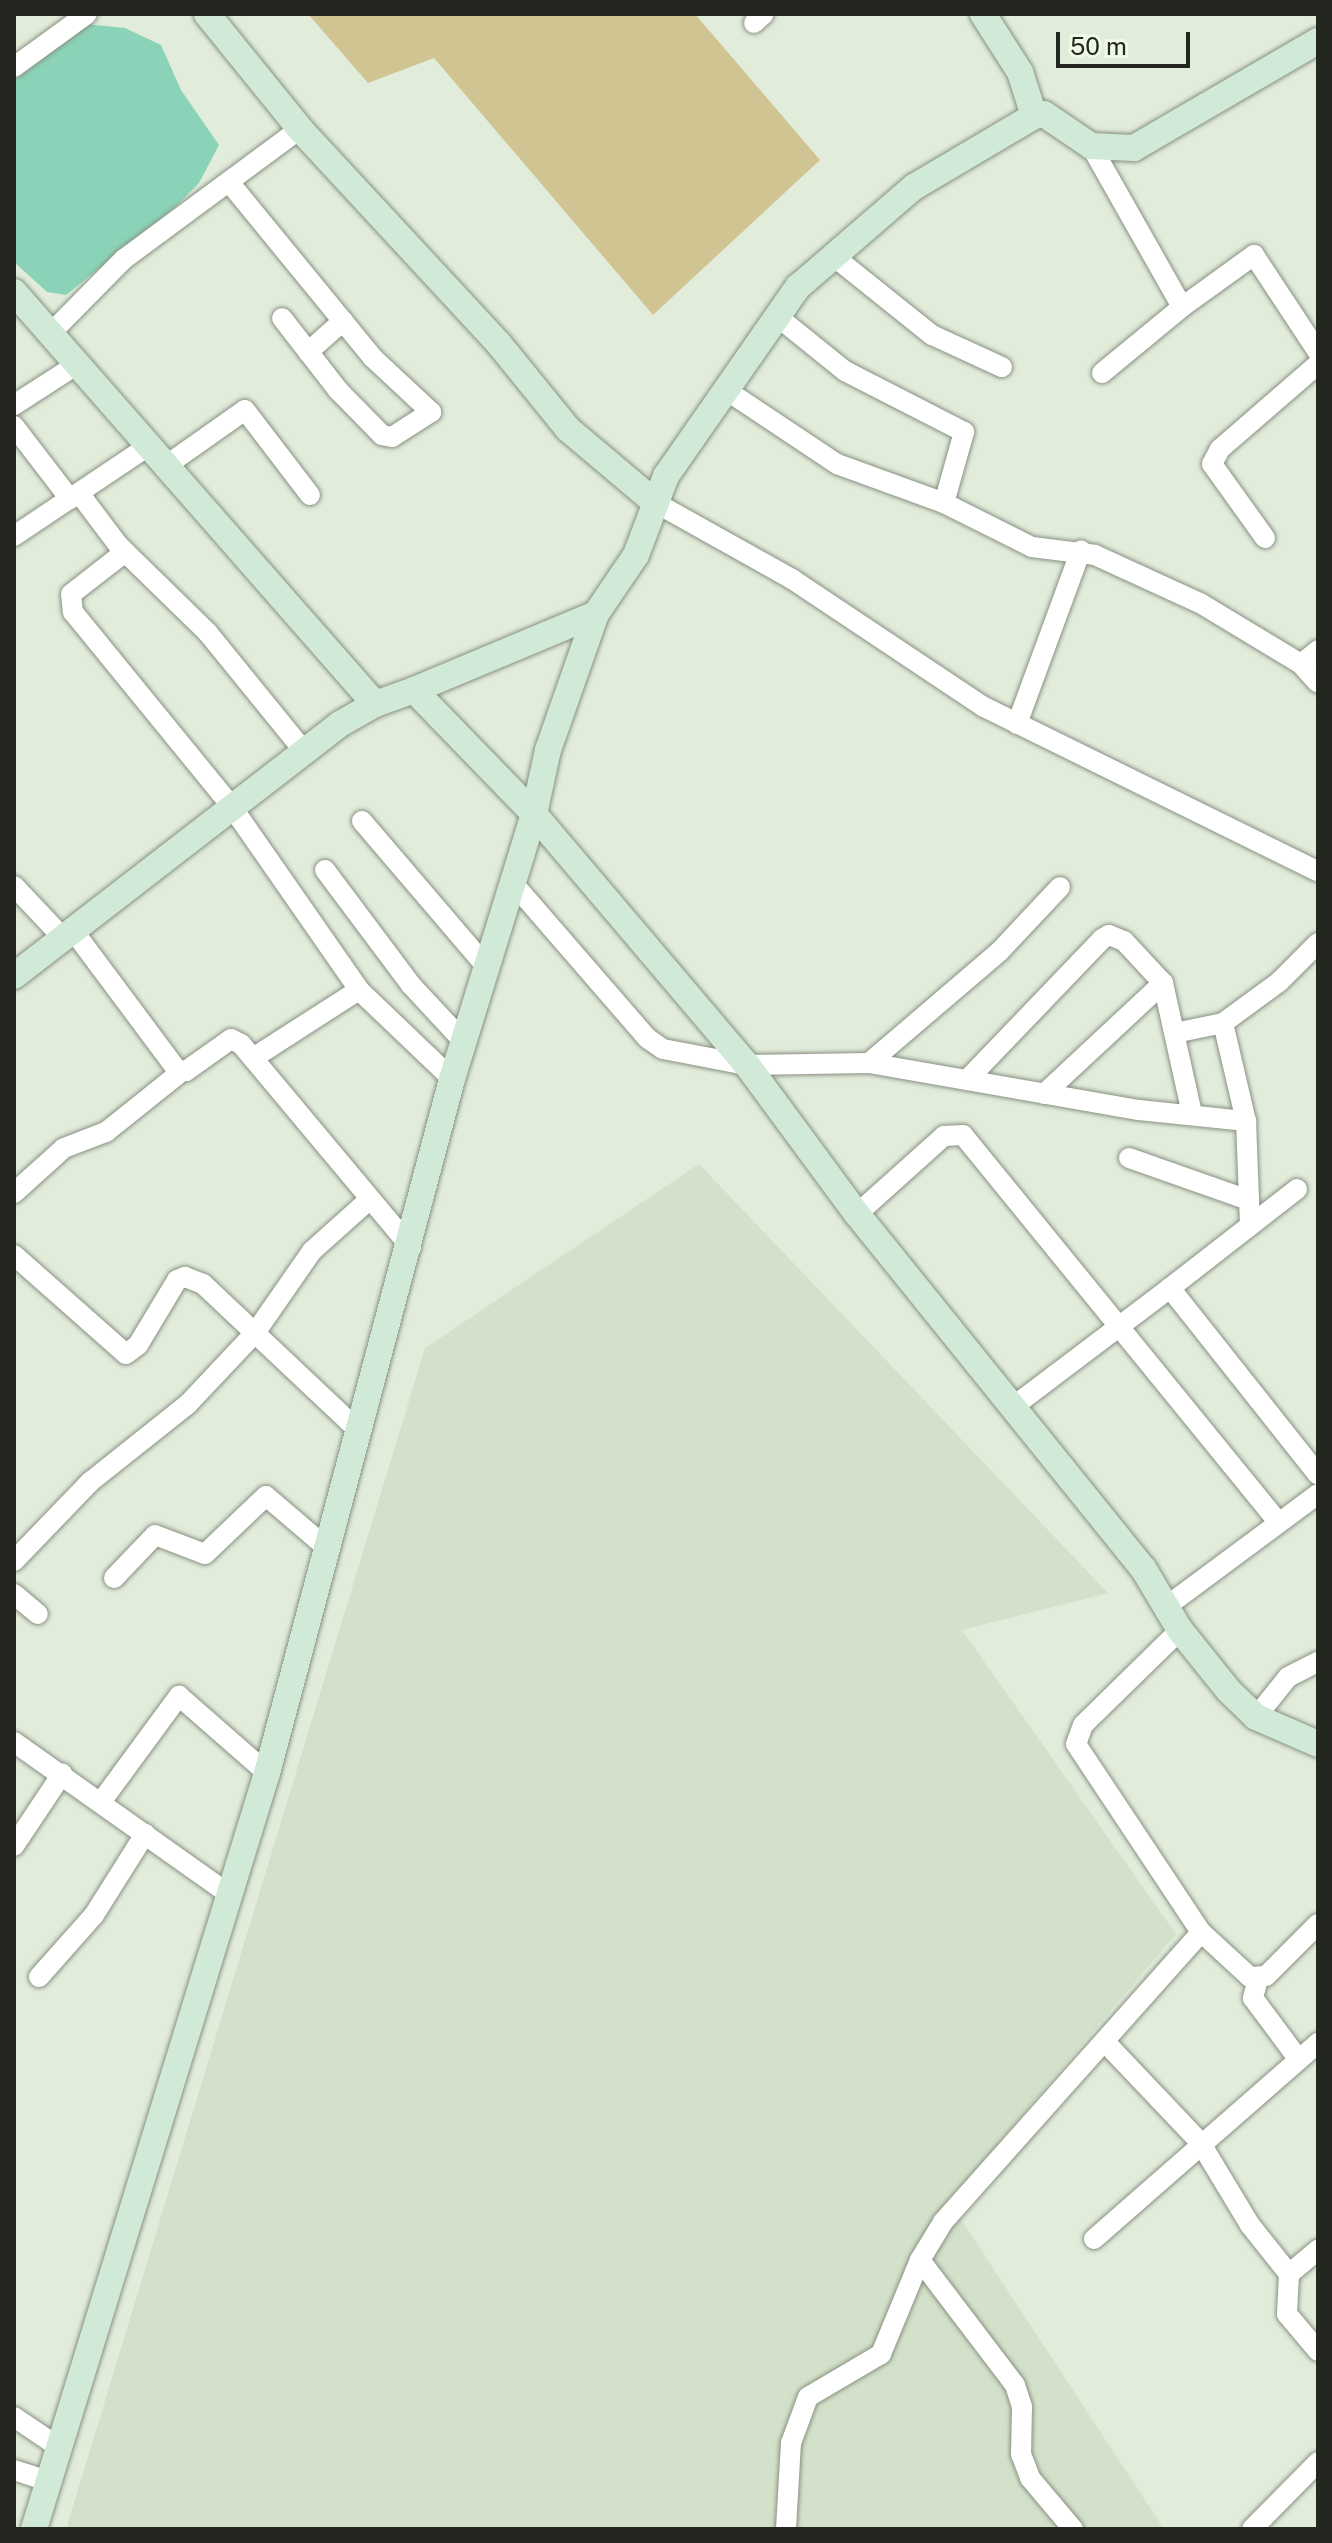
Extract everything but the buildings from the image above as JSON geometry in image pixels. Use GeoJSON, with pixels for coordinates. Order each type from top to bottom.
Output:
{"type":"FeatureCollection","features":[{"type":"Feature","properties":{"kind":"street"},"geometry":{"type":"LineString","coordinates":[[14,67],[87,14]]}},
{"type":"Feature","properties":{"kind":"street"},"geometry":{"type":"LineString","coordinates":[[207,14],[300,129],[499,344],[568,429],[656,503],[756,557],[1017,724],[1318,871]]}},
{"type":"Feature","properties":{"kind":"street"},"geometry":{"type":"LineString","coordinates":[[983,14],[1020,72],[1034,116]]}},
{"type":"Feature","properties":{"kind":"street"},"geometry":{"type":"LineString","coordinates":[[1091,146],[1134,148],[1318,41]]}},
{"type":"Feature","properties":{"kind":"street"},"geometry":{"type":"LineString","coordinates":[[34,2529],[57,2446],[267,1773],[358,1430],[411,1247],[452,1079],[534,814],[548,750],[596,614],[636,555],[666,476],[798,287],[914,187],[1034,116],[1044,114],[1091,146],[1182,307]]}},
{"type":"Feature","properties":{"kind":"street"},"geometry":{"type":"LineString","coordinates":[[49,335],[124,259],[300,129]]}},
{"type":"Feature","properties":{"kind":"street"},"geometry":{"type":"LineString","coordinates":[[229,182],[343,321],[431,412],[387,438],[308,352],[282,318]]}},
{"type":"Feature","properties":{"kind":"street"},"geometry":{"type":"LineString","coordinates":[[832,255],[932,335],[1002,367]]}},
{"type":"Feature","properties":{"kind":"street"},"geometry":{"type":"LineString","coordinates":[[1102,373],[1182,307],[1254,255],[1318,352]]}},
{"type":"Feature","properties":{"kind":"street"},"geometry":{"type":"LineString","coordinates":[[14,292],[375,704]]}},
{"type":"Feature","properties":{"kind":"street"},"geometry":{"type":"LineString","coordinates":[[778,317],[845,371],[964,432],[944,503]]}},
{"type":"Feature","properties":{"kind":"street"},"geometry":{"type":"LineString","coordinates":[[308,352],[343,321]]}},
{"type":"Feature","properties":{"kind":"street"},"geometry":{"type":"LineString","coordinates":[[1265,538],[1212,464],[1220,449],[1318,364]]}},
{"type":"Feature","properties":{"kind":"street"},"geometry":{"type":"LineString","coordinates":[[14,405],[76,365]]}},
{"type":"Feature","properties":{"kind":"street"},"geometry":{"type":"LineString","coordinates":[[726,390],[837,464],[944,503],[1032,547],[1081,550],[1200,603],[1301,664],[1318,683]]}},
{"type":"Feature","properties":{"kind":"street"},"geometry":{"type":"LineString","coordinates":[[167,465],[245,410],[310,495]]}},
{"type":"Feature","properties":{"kind":"street"},"geometry":{"type":"LineString","coordinates":[[14,426],[125,552],[208,633],[304,751]]}},
{"type":"Feature","properties":{"kind":"street"},"geometry":{"type":"LineString","coordinates":[[14,536],[150,445]]}},
{"type":"Feature","properties":{"kind":"street"},"geometry":{"type":"LineString","coordinates":[[1017,724],[1081,550]]}},
{"type":"Feature","properties":{"kind":"street"},"geometry":{"type":"LineString","coordinates":[[125,552],[71,594],[73,612],[232,807],[359,990],[452,1079]]}},
{"type":"Feature","properties":{"kind":"street"},"geometry":{"type":"LineString","coordinates":[[14,976],[70,936],[304,751],[375,704],[596,614]]}},
{"type":"Feature","properties":{"kind":"street"},"geometry":{"type":"LineString","coordinates":[[1301,664],[1318,650]]}},
{"type":"Feature","properties":{"kind":"street"},"geometry":{"type":"LineString","coordinates":[[414,690],[534,814],[747,1065],[857,1214],[1014,1406],[1167,1606],[1180,1630],[1256,1717],[1318,1744]]}},
{"type":"Feature","properties":{"kind":"street"},"geometry":{"type":"LineString","coordinates":[[362,821],[485,965]]}},
{"type":"Feature","properties":{"kind":"street"},"geometry":{"type":"LineString","coordinates":[[325,870],[411,985],[463,1041]]}},
{"type":"Feature","properties":{"kind":"street"},"geometry":{"type":"LineString","coordinates":[[512,882],[647,1038],[690,1057],[747,1065],[869,1063],[1044,1094],[1246,1121]]}},
{"type":"Feature","properties":{"kind":"street"},"geometry":{"type":"LineString","coordinates":[[14,886],[70,936],[181,1072]]}},
{"type":"Feature","properties":{"kind":"street"},"geometry":{"type":"LineString","coordinates":[[869,1063],[999,952],[1060,887]]}},
{"type":"Feature","properties":{"kind":"street"},"geometry":{"type":"LineString","coordinates":[[967,1080],[1109,935],[1124,941],[1163,983],[1192,1114]]}},
{"type":"Feature","properties":{"kind":"street"},"geometry":{"type":"LineString","coordinates":[[1175,1033],[1223,1023],[1279,982],[1318,943]]}},
{"type":"Feature","properties":{"kind":"street"},"geometry":{"type":"LineString","coordinates":[[1044,1094],[1163,983]]}},
{"type":"Feature","properties":{"kind":"street"},"geometry":{"type":"LineString","coordinates":[[253,1058],[359,990]]}},
{"type":"Feature","properties":{"kind":"street"},"geometry":{"type":"LineString","coordinates":[[1223,1023],[1246,1121],[1250,1225]]}},
{"type":"Feature","properties":{"kind":"street"},"geometry":{"type":"LineString","coordinates":[[14,1193],[64,1148],[106,1132],[181,1072],[231,1039],[253,1058],[411,1247]]}},
{"type":"Feature","properties":{"kind":"street"},"geometry":{"type":"LineString","coordinates":[[857,1214],[944,1136],[963,1135],[1117,1328],[1279,1523]]}},
{"type":"Feature","properties":{"kind":"street"},"geometry":{"type":"LineString","coordinates":[[1129,1158],[1248,1200]]}},
{"type":"Feature","properties":{"kind":"street"},"geometry":{"type":"LineString","coordinates":[[1014,1406],[1297,1189]]}},
{"type":"Feature","properties":{"kind":"street"},"geometry":{"type":"LineString","coordinates":[[14,1561],[90,1482],[188,1404],[255,1333],[301,1264],[370,1199]]}},
{"type":"Feature","properties":{"kind":"street"},"geometry":{"type":"LineString","coordinates":[[14,1255],[120,1352],[133,1352],[169,1290],[185,1277],[217,1294],[358,1430]]}},
{"type":"Feature","properties":{"kind":"street"},"geometry":{"type":"LineString","coordinates":[[1170,1288],[1318,1475]]}},
{"type":"Feature","properties":{"kind":"street"},"geometry":{"type":"LineString","coordinates":[[1167,1606],[1318,1494]]}},
{"type":"Feature","properties":{"kind":"street"},"geometry":{"type":"LineString","coordinates":[[114,1578],[155,1535],[205,1554],[266,1496],[328,1549]]}},
{"type":"Feature","properties":{"kind":"street"},"geometry":{"type":"LineString","coordinates":[[14,1594],[38,1614]]}},
{"type":"Feature","properties":{"kind":"street"},"geometry":{"type":"LineString","coordinates":[[1180,1630],[1075,1738],[1201,1932],[1258,1979]]}},
{"type":"Feature","properties":{"kind":"street"},"geometry":{"type":"LineString","coordinates":[[1256,1717],[1288,1677],[1318,1662]]}},
{"type":"Feature","properties":{"kind":"street"},"geometry":{"type":"LineString","coordinates":[[101,1802],[179,1696],[267,1773]]}},
{"type":"Feature","properties":{"kind":"street"},"geometry":{"type":"LineString","coordinates":[[14,1742],[230,1895]]}},
{"type":"Feature","properties":{"kind":"street"},"geometry":{"type":"LineString","coordinates":[[14,1846],[62,1774]]}},
{"type":"Feature","properties":{"kind":"street"},"geometry":{"type":"LineString","coordinates":[[39,1977],[94,1915],[145,1834]]}},
{"type":"Feature","properties":{"kind":"street"},"geometry":{"type":"LineString","coordinates":[[1299,2060],[1253,1998],[1258,1979],[1318,1924]]}},
{"type":"Feature","properties":{"kind":"street"},"geometry":{"type":"LineString","coordinates":[[786,2529],[786,2471],[800,2412],[808,2397],[881,2354],[920,2260],[943,2222],[1201,1932]]}},
{"type":"Feature","properties":{"kind":"street"},"geometry":{"type":"LineString","coordinates":[[1105,2042],[1200,2142],[1250,2225],[1289,2274],[1287,2314],[1318,2351]]}},
{"type":"Feature","properties":{"kind":"street"},"geometry":{"type":"LineString","coordinates":[[1094,2239],[1200,2142],[1318,2043]]}},
{"type":"Feature","properties":{"kind":"street"},"geometry":{"type":"LineString","coordinates":[[1289,2274],[1318,2250]]}},
{"type":"Feature","properties":{"kind":"street"},"geometry":{"type":"LineString","coordinates":[[920,2260],[1015,2385],[1022,2407],[1019,2444],[1030,2478],[1073,2529]]}},
{"type":"Feature","properties":{"kind":"street"},"geometry":{"type":"LineString","coordinates":[[14,2417],[57,2446]]}},
{"type":"Feature","properties":{"kind":"street"},"geometry":{"type":"LineString","coordinates":[[1252,2529],[1318,2462]]}},
{"type":"Feature","properties":{"kind":"street"},"geometry":{"type":"LineString","coordinates":[[14,2470],[48,2481]]}},
{"type":"Feature","properties":{"kind":"shaded area"},"geometry":{"type":"Polygon","coordinates":[[[308,14],[695,14],[820,160],[653,315],[434,58],[368,83],[308,14]]]}},
{"type":"Feature","properties":{"kind":"shaded area"},"geometry":{"type":"Polygon","coordinates":[[[85,24],[125,28],[161,45],[181,90],[219,145],[199,183],[174,208],[66,295],[47,292],[14,262],[14,80],[85,24]]]}},
{"type":"Feature","properties":{"kind":"shaded area"},"geometry":{"type":"Polygon","coordinates":[[[699,1164],[1108,1593],[962,1630],[1176,1934],[949,2201],[1164,2529],[66,2529],[425,1348],[699,1164]]]}}]}
